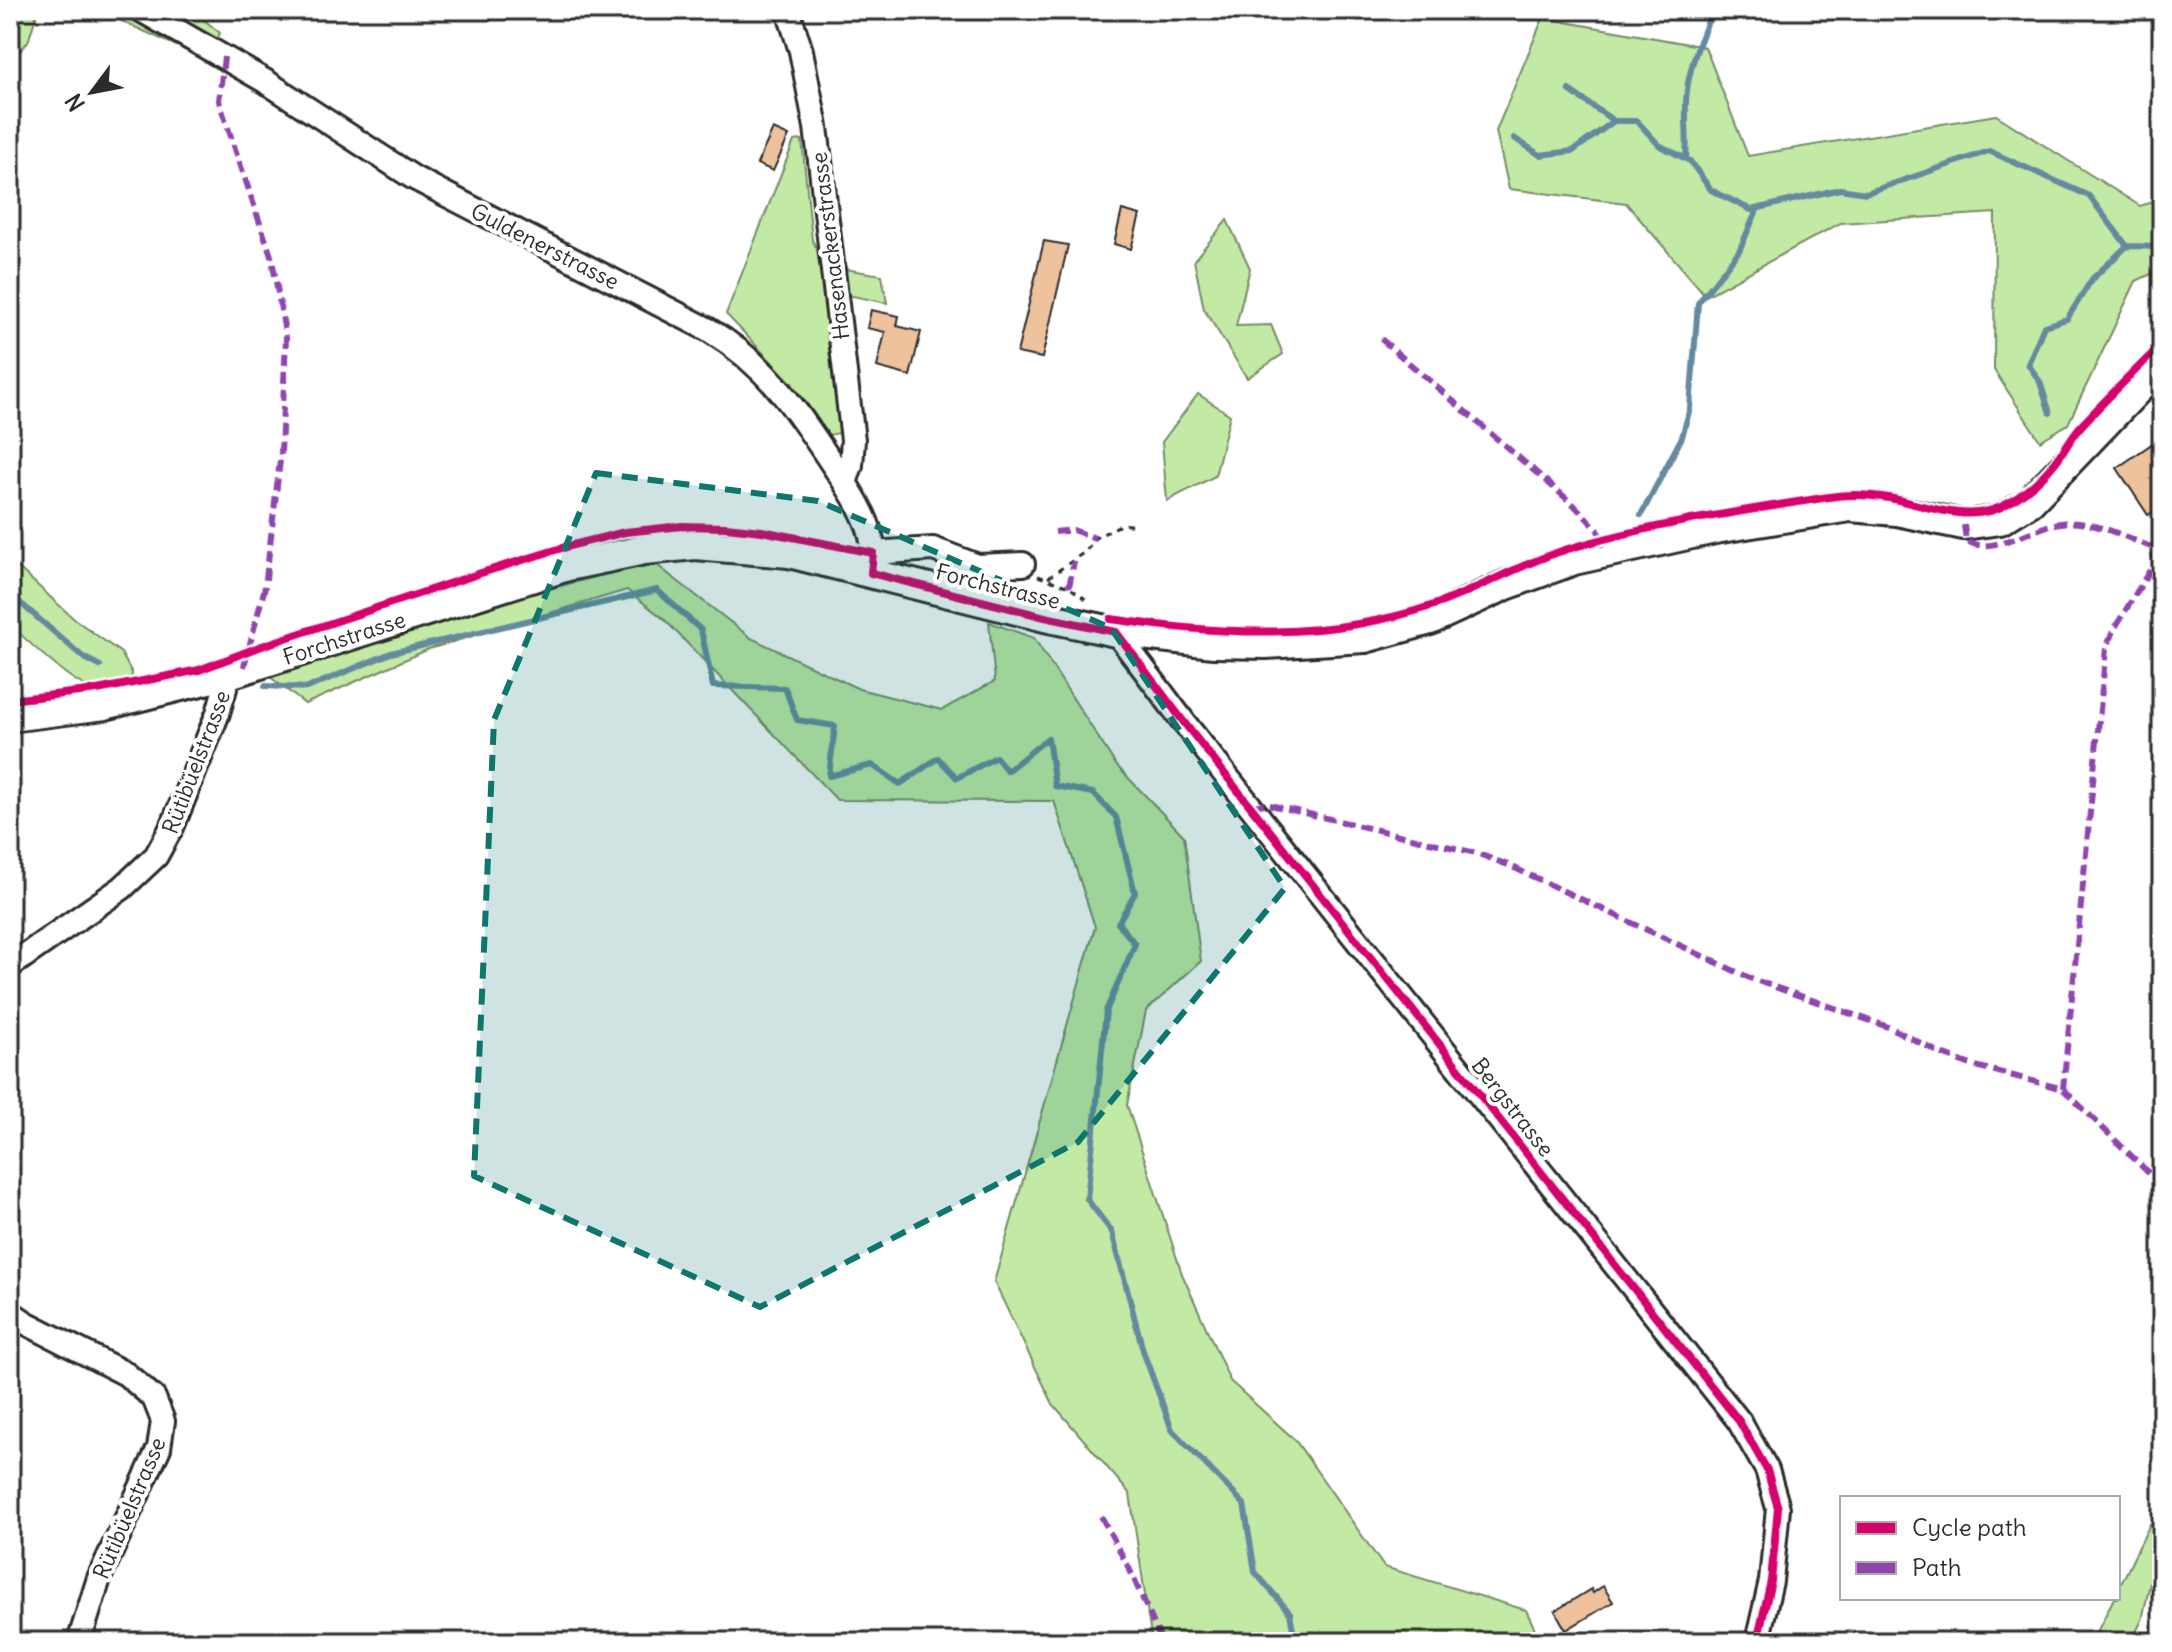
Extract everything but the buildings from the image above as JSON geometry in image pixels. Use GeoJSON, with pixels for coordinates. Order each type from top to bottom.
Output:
{"type":"FeatureCollection","features":[{"type":"Feature","properties":{"kind":"main road","name":"Forchstrasse"},"geometry":{"type":"LineString","coordinates":[[10,717],[105,705],[229,674],[543,574],[644,550],[695,545],[745,547],[872,563],[1045,617],[1165,639],[1253,644],[1317,643],[1365,638],[1430,620],[1506,585],[1574,560],[1715,529],[1850,507],[1897,511],[1964,525],[1990,523],[2030,502],[2162,364]]}},
{"type":"Feature","properties":{"kind":"street","name":"Guldenerstrasse"},"geometry":{"type":"LineString","coordinates":[[141,10],[265,81],[414,178],[729,342],[762,368],[786,394],[845,483],[869,528],[872,563]]}},
{"type":"Feature","properties":{"kind":"street","name":"Hasenackerstrasse"},"geometry":{"type":"LineString","coordinates":[[788,10],[809,86],[832,255],[853,440],[851,465],[845,483]]}},
{"type":"Feature","properties":{"kind":"street"},"geometry":{"type":"LineString","coordinates":[[872,563],[933,549],[978,566],[1029,570]]}},
{"type":"Feature","properties":{"kind":"street","name":"Bergstrasse"},"geometry":{"type":"LineString","coordinates":[[1116,632],[1180,717],[1739,1421],[1767,1470],[1778,1508],[1771,1581],[1757,1642]]}},
{"type":"Feature","properties":{"kind":"street","name":"Rütibüelstrasse"},"geometry":{"type":"LineString","coordinates":[[10,966],[122,888],[156,856],[190,783],[218,713],[229,674]]}},
{"type":"Feature","properties":{"kind":"street","name":"Rütibüelstrasse"},"geometry":{"type":"LineString","coordinates":[[10,1312],[126,1374],[154,1398],[163,1421],[159,1448],[99,1578],[79,1642]]}},
{"type":"Feature","properties":{"kind":"path"},"geometry":{"type":"LineString","coordinates":[[1048,578],[1086,551],[1095,538],[1122,524],[1136,526]]}},
{"type":"Feature","properties":{"kind":"path"},"geometry":{"type":"LineString","coordinates":[[1029,570],[1069,587],[1092,605]]}},
{"type":"Feature","properties":{"kind":"highlighted area"},"geometry":{"type":"Polygon","coordinates":[[[596,473],[818,501],[1111,628],[1285,888],[1078,1142],[760,1307],[474,1176],[494,720],[596,473]]]}},
{"type":"Feature","properties":{"kind":"green space"},"geometry":{"type":"Polygon","coordinates":[[[10,10],[38,10],[28,42],[13,59],[10,70],[10,10]]]}},
{"type":"Feature","properties":{"kind":"green space"},"geometry":{"type":"Polygon","coordinates":[[[97,10],[192,10],[220,33],[214,46],[199,56],[97,10]]]}},
{"type":"Feature","properties":{"kind":"green space"},"geometry":{"type":"Polygon","coordinates":[[[1543,18],[1705,47],[1748,156],[1996,115],[2140,206],[2162,199],[2162,269],[2136,281],[2068,424],[2040,441],[1994,370],[1995,213],[1840,223],[1706,296],[1626,203],[1509,189],[1496,131],[1543,18]]]}},
{"type":"Feature","properties":{"kind":"green space"},"geometry":{"type":"Polygon","coordinates":[[[802,140],[812,240],[826,266],[882,275],[887,303],[823,290],[840,395],[840,433],[821,436],[792,383],[726,314],[794,141],[802,140]]]}},
{"type":"Feature","properties":{"kind":"green space"},"geometry":{"type":"Polygon","coordinates":[[[1227,220],[1250,268],[1236,326],[1271,325],[1283,354],[1247,378],[1204,309],[1194,260],[1227,220]]]}},
{"type":"Feature","properties":{"kind":"green space"},"geometry":{"type":"Polygon","coordinates":[[[1198,394],[1230,415],[1215,476],[1167,501],[1162,442],[1198,394]]]}},
{"type":"Feature","properties":{"kind":"green space"},"geometry":{"type":"Polygon","coordinates":[[[10,560],[73,618],[121,653],[132,673],[131,684],[103,690],[89,688],[65,673],[10,625],[10,560]]]}},
{"type":"Feature","properties":{"kind":"green space"},"geometry":{"type":"Polygon","coordinates":[[[653,562],[751,638],[859,689],[942,710],[995,681],[989,622],[1034,638],[1116,765],[1184,836],[1201,961],[1146,1011],[1127,1105],[1182,1274],[1230,1381],[1295,1440],[1384,1567],[1526,1610],[1541,1642],[1152,1642],[1130,1494],[1053,1404],[994,1282],[1095,927],[1054,801],[837,800],[664,619],[627,590],[429,649],[305,704],[265,673],[495,603],[653,562]]]}},
{"type":"Feature","properties":{"kind":"green space"},"geometry":{"type":"Polygon","coordinates":[[[2150,1524],[2162,1525],[2162,1574],[2152,1574],[2142,1620],[2131,1642],[2092,1642],[2113,1600],[2120,1600],[2120,1586],[2150,1524]]]}},
{"type":"Feature","properties":{"kind":"waterway"},"geometry":{"type":"LineString","coordinates":[[1686,158],[1689,79],[1712,12]]}},
{"type":"Feature","properties":{"kind":"waterway"},"geometry":{"type":"LineString","coordinates":[[1569,90],[1614,121]]}},
{"type":"Feature","properties":{"kind":"waterway"},"geometry":{"type":"LineString","coordinates":[[1514,138],[1540,155],[1573,151],[1614,121],[1637,121],[1659,145],[1690,161],[1711,190],[1751,210],[1840,189],[1866,193],[1989,151],[2089,196],[2127,246],[2162,247]]}},
{"type":"Feature","properties":{"kind":"waterway"},"geometry":{"type":"LineString","coordinates":[[1641,515],[1682,437],[1690,408],[1698,303],[1739,251],[1758,208]]}},
{"type":"Feature","properties":{"kind":"waterway"},"geometry":{"type":"LineString","coordinates":[[2050,413],[2040,382],[2028,364],[2044,326],[2067,319],[2092,279],[2127,246]]}},
{"type":"Feature","properties":{"kind":"waterway"},"geometry":{"type":"LineString","coordinates":[[265,686],[307,688],[391,653],[657,590],[701,630],[713,686],[785,688],[797,720],[835,726],[829,776],[872,765],[900,784],[938,758],[957,778],[996,757],[1007,771],[1048,738],[1055,786],[1093,793],[1116,817],[1135,893],[1118,923],[1135,944],[1106,1011],[1087,1199],[1112,1232],[1144,1354],[1172,1430],[1244,1504],[1255,1572],[1290,1613],[1295,1642]]}},
{"type":"Feature","properties":{"kind":"waterway"},"geometry":{"type":"LineString","coordinates":[[10,594],[83,657],[100,666]]}},
{"type":"Feature","properties":{"kind":"marked path"},"geometry":{"type":"LineString","coordinates":[[224,57],[219,101],[272,259],[286,338],[281,452],[265,587],[243,670]]}},
{"type":"Feature","properties":{"kind":"marked path"},"geometry":{"type":"LineString","coordinates":[[1381,339],[1574,505],[1598,530],[1603,547]]}},
{"type":"Feature","properties":{"kind":"marked path"},"geometry":{"type":"LineString","coordinates":[[1964,525],[1966,540],[1986,545],[2055,524],[2092,525],[2151,547],[2155,562],[2106,648],[2063,1089]]}},
{"type":"Feature","properties":{"kind":"marked path"},"geometry":{"type":"LineString","coordinates":[[1055,532],[1073,530],[1095,538]]}},
{"type":"Feature","properties":{"kind":"marked path"},"geometry":{"type":"LineString","coordinates":[[1069,587],[1074,561]]}},
{"type":"Feature","properties":{"kind":"marked path"},"geometry":{"type":"LineString","coordinates":[[1252,806],[1266,804],[1476,853],[1752,979],[1891,1028],[1968,1064],[2063,1089],[2162,1186]]}},
{"type":"Feature","properties":{"kind":"marked path"},"geometry":{"type":"LineString","coordinates":[[1101,1516],[1129,1568],[1162,1642]]}},
{"type":"Feature","properties":{"kind":"cycle path"},"geometry":{"type":"LineString","coordinates":[[1111,619],[1233,631],[1274,632],[1354,625],[1434,605],[1568,549],[1697,519],[1851,495],[1889,498],[1960,513],[1988,511],[2019,497],[2036,483],[2081,426],[2162,344]]}},
{"type":"Feature","properties":{"kind":"cycle path"},"geometry":{"type":"LineString","coordinates":[[10,700],[97,690],[199,670],[262,646],[565,547],[625,532],[682,526],[762,531],[873,553],[871,573],[1116,632],[1189,729],[1739,1421],[1767,1470],[1778,1508],[1771,1581],[1757,1642]]}}]}
